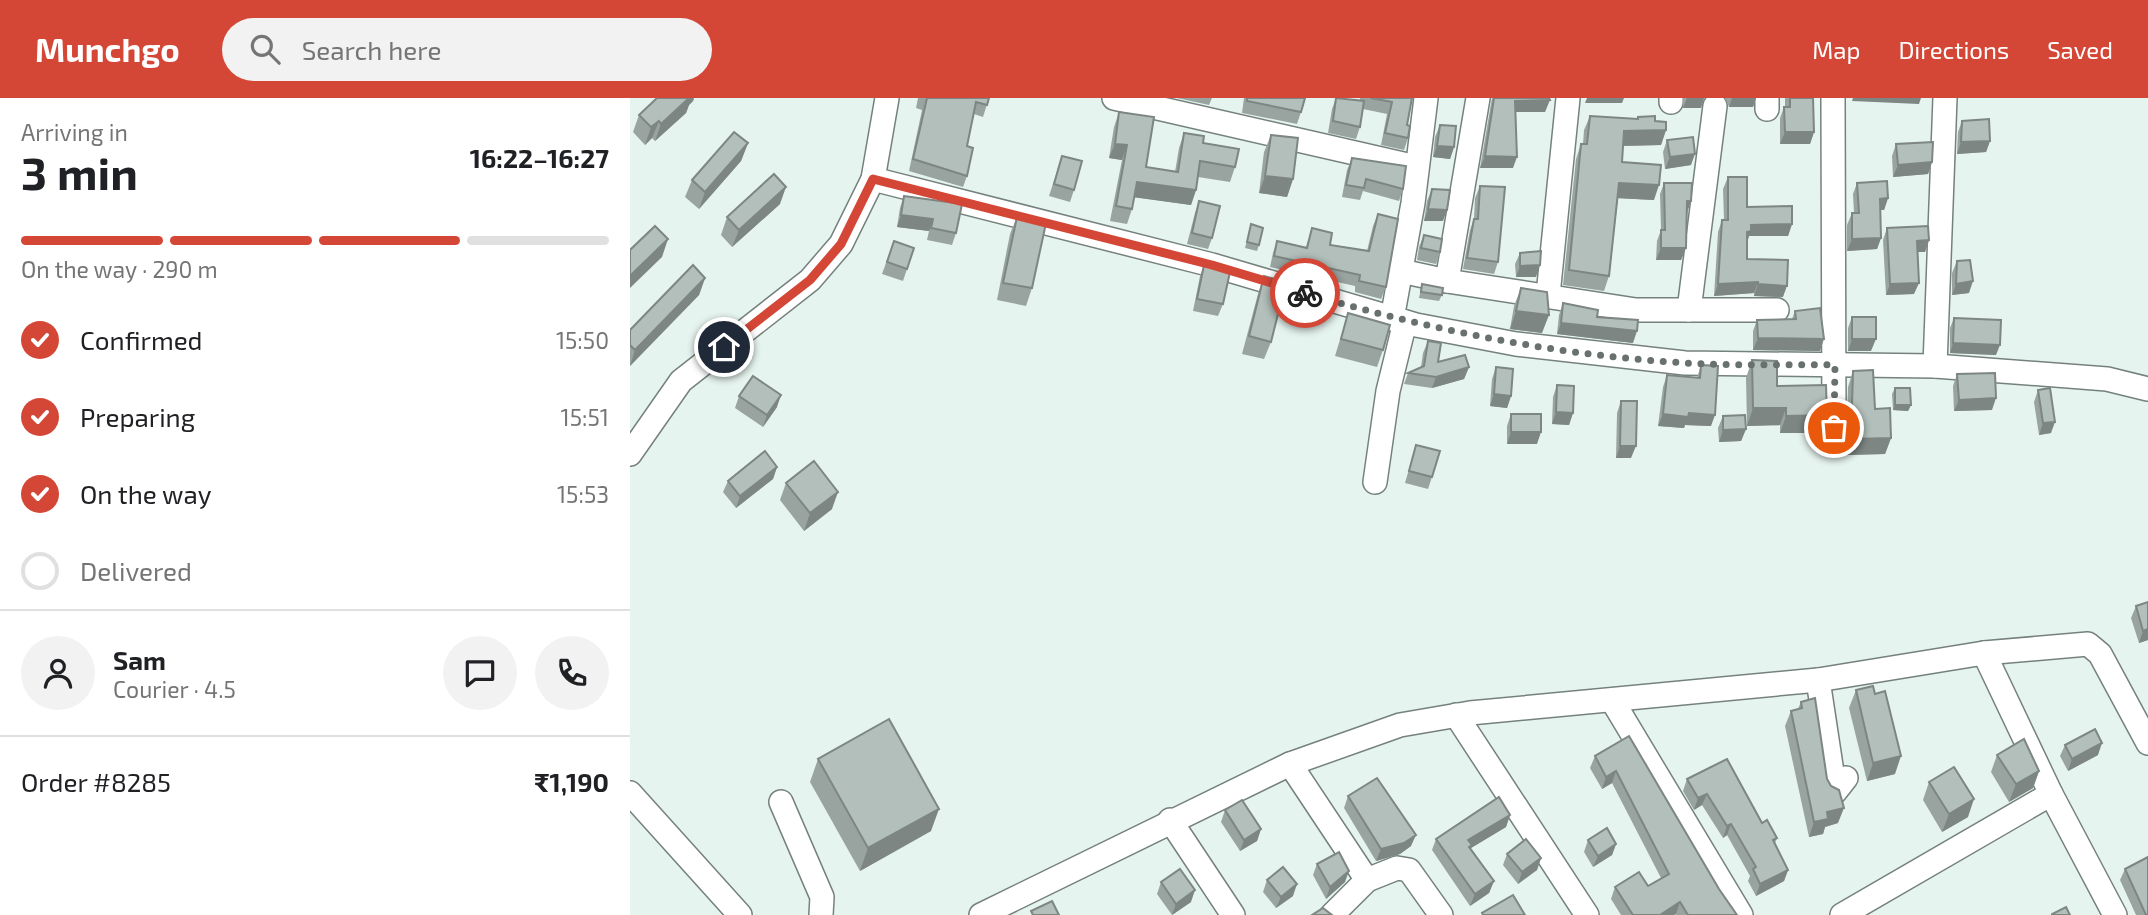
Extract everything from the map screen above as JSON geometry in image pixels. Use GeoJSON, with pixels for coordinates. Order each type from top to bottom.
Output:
{"type":"FeatureCollection","features":[{"type":"Feature","properties":{"kind":"street"},"geometry":{"type":"LineString","coordinates":[[630,454],[681,381],[810,280],[841,244],[873,179],[887,98]]}},
{"type":"Feature","properties":{"kind":"street"},"geometry":{"type":"LineString","coordinates":[[1114,98],[1416,167]]}},
{"type":"Feature","properties":{"kind":"street"},"geometry":{"type":"LineString","coordinates":[[1375,482],[1426,98]]}},
{"type":"Feature","properties":{"kind":"street"},"geometry":{"type":"LineString","coordinates":[[1447,281],[1478,98]]}},
{"type":"Feature","properties":{"kind":"street"},"geometry":{"type":"LineString","coordinates":[[1548,295],[1569,98]]}},
{"type":"Feature","properties":{"kind":"street"},"geometry":{"type":"LineString","coordinates":[[1833,98],[1834,428]]}},
{"type":"Feature","properties":{"kind":"street"},"geometry":{"type":"LineString","coordinates":[[1935,366],[1945,98]]}},
{"type":"Feature","properties":{"kind":"street"},"geometry":{"type":"LineString","coordinates":[[1689,310],[1715,106]]}},
{"type":"Feature","properties":{"kind":"street"},"geometry":{"type":"LineString","coordinates":[[873,179],[1212,265],[1398,321],[1516,344],[1685,363],[1935,366],[2107,379],[2148,389]]}},
{"type":"Feature","properties":{"kind":"street"},"geometry":{"type":"LineString","coordinates":[[1401,271],[1447,281],[1636,310],[1777,310]]}},
{"type":"Feature","properties":{"kind":"street"},"geometry":{"type":"LineString","coordinates":[[981,915],[1170,820],[1290,764],[1400,725],[1457,715],[1818,680],[1984,653],[2088,644],[2100,654],[2148,743]]}},
{"type":"Feature","properties":{"kind":"street"},"geometry":{"type":"LineString","coordinates":[[1984,653],[2051,794],[2115,915]]}},
{"type":"Feature","properties":{"kind":"street"},"geometry":{"type":"LineString","coordinates":[[1818,680],[1835,792],[1846,778]]}},
{"type":"Feature","properties":{"kind":"street"},"geometry":{"type":"LineString","coordinates":[[1612,700],[1741,915]]}},
{"type":"Feature","properties":{"kind":"street"},"geometry":{"type":"LineString","coordinates":[[1457,715],[1587,915]]}},
{"type":"Feature","properties":{"kind":"street"},"geometry":{"type":"LineString","coordinates":[[1290,764],[1367,880]]}},
{"type":"Feature","properties":{"kind":"street"},"geometry":{"type":"LineString","coordinates":[[630,793],[740,915]]}},
{"type":"Feature","properties":{"kind":"street"},"geometry":{"type":"LineString","coordinates":[[1842,915],[2051,794]]}},
{"type":"Feature","properties":{"kind":"street"},"geometry":{"type":"LineString","coordinates":[[781,802],[822,897],[821,915]]}},
{"type":"Feature","properties":{"kind":"street"},"geometry":{"type":"LineString","coordinates":[[1170,820],[1233,915]]}},
{"type":"Feature","properties":{"kind":"street"},"geometry":{"type":"LineString","coordinates":[[1332,915],[1367,880],[1397,867],[1409,870],[1441,915]]}},
{"type":"Feature","properties":{"kind":"building"},"geometry":{"type":"Polygon","coordinates":[[[657,98],[689,98],[661,124],[659,121],[651,127],[639,115],[657,98]]]}},
{"type":"Feature","properties":{"kind":"building"},"geometry":{"type":"Polygon","coordinates":[[[927,98],[989,98],[987,105],[976,102],[967,146],[973,148],[967,176],[913,159],[927,98]]]}},
{"type":"Feature","properties":{"kind":"building"},"geometry":{"type":"Polygon","coordinates":[[[1247,98],[1305,98],[1301,112],[1247,101],[1247,98]]]}},
{"type":"Feature","properties":{"kind":"building"},"geometry":{"type":"Polygon","coordinates":[[[1336,98],[1364,101],[1360,127],[1333,121],[1336,98]]]}},
{"type":"Feature","properties":{"kind":"building"},"geometry":{"type":"Polygon","coordinates":[[[1371,98],[1412,98],[1407,125],[1410,126],[1408,138],[1385,133],[1392,102],[1371,98]]]}},
{"type":"Feature","properties":{"kind":"building"},"geometry":{"type":"Polygon","coordinates":[[[1494,98],[1550,100],[1515,101],[1517,157],[1485,156],[1494,98]]]}},
{"type":"Feature","properties":{"kind":"building"},"geometry":{"type":"Polygon","coordinates":[[[1790,98],[1813,98],[1814,132],[1785,132],[1784,107],[1790,107],[1790,98]]]}},
{"type":"Feature","properties":{"kind":"building"},"geometry":{"type":"Polygon","coordinates":[[[1119,112],[1154,117],[1146,167],[1178,172],[1184,133],[1204,136],[1203,143],[1239,149],[1235,167],[1200,161],[1196,190],[1137,182],[1132,209],[1116,206],[1127,145],[1115,144],[1119,112]]]}},
{"type":"Feature","properties":{"kind":"building"},"geometry":{"type":"Polygon","coordinates":[[[1590,116],[1638,119],[1655,116],[1655,121],[1666,122],[1666,130],[1624,131],[1622,162],[1661,165],[1659,185],[1619,183],[1609,276],[1569,270],[1581,144],[1587,144],[1590,116]]]}},
{"type":"Feature","properties":{"kind":"building"},"geometry":{"type":"Polygon","coordinates":[[[1989,119],[1990,141],[1961,142],[1962,121],[1989,119]]]}},
{"type":"Feature","properties":{"kind":"building"},"geometry":{"type":"Polygon","coordinates":[[[1440,125],[1456,126],[1454,147],[1437,146],[1440,125]]]}},
{"type":"Feature","properties":{"kind":"building"},"geometry":{"type":"Polygon","coordinates":[[[734,132],[748,143],[705,192],[692,180],[734,132]]]}},
{"type":"Feature","properties":{"kind":"building"},"geometry":{"type":"Polygon","coordinates":[[[1271,135],[1298,138],[1293,179],[1265,176],[1271,135]]]}},
{"type":"Feature","properties":{"kind":"building"},"geometry":{"type":"Polygon","coordinates":[[[1693,137],[1695,154],[1670,157],[1667,140],[1693,137]]]}},
{"type":"Feature","properties":{"kind":"building"},"geometry":{"type":"Polygon","coordinates":[[[1933,142],[1932,162],[1898,165],[1896,144],[1933,142]]]}},
{"type":"Feature","properties":{"kind":"building"},"geometry":{"type":"Polygon","coordinates":[[[1062,156],[1082,161],[1074,190],[1054,184],[1062,156]]]}},
{"type":"Feature","properties":{"kind":"building"},"geometry":{"type":"Polygon","coordinates":[[[1352,158],[1406,166],[1403,189],[1366,179],[1364,188],[1346,185],[1352,158]]]}},
{"type":"Feature","properties":{"kind":"building"},"geometry":{"type":"Polygon","coordinates":[[[774,174],[786,187],[739,230],[727,217],[774,174]]]}},
{"type":"Feature","properties":{"kind":"building"},"geometry":{"type":"Polygon","coordinates":[[[1728,177],[1747,177],[1747,207],[1792,206],[1792,224],[1751,225],[1751,231],[1747,232],[1747,259],[1788,260],[1787,286],[1758,282],[1718,284],[1722,220],[1728,220],[1728,177]]]}},
{"type":"Feature","properties":{"kind":"building"},"geometry":{"type":"Polygon","coordinates":[[[1887,181],[1888,198],[1880,199],[1881,238],[1852,239],[1852,213],[1859,213],[1857,183],[1887,181]]]}},
{"type":"Feature","properties":{"kind":"building"},"geometry":{"type":"Polygon","coordinates":[[[1664,183],[1692,183],[1691,201],[1687,201],[1686,248],[1661,248],[1661,230],[1665,230],[1664,183]]]}},
{"type":"Feature","properties":{"kind":"building"},"geometry":{"type":"Polygon","coordinates":[[[1480,186],[1505,187],[1498,262],[1467,258],[1474,219],[1478,219],[1480,186]]]}},
{"type":"Feature","properties":{"kind":"building"},"geometry":{"type":"Polygon","coordinates":[[[1432,189],[1450,190],[1447,210],[1428,209],[1432,189]]]}},
{"type":"Feature","properties":{"kind":"building"},"geometry":{"type":"Polygon","coordinates":[[[904,196],[962,204],[956,233],[931,228],[933,219],[901,215],[904,196]]]}},
{"type":"Feature","properties":{"kind":"building"},"geometry":{"type":"Polygon","coordinates":[[[1199,201],[1220,206],[1212,238],[1192,233],[1199,201]]]}},
{"type":"Feature","properties":{"kind":"building"},"geometry":{"type":"Polygon","coordinates":[[[1378,214],[1398,219],[1386,287],[1359,281],[1360,275],[1274,256],[1277,241],[1307,248],[1312,228],[1332,233],[1330,245],[1369,251],[1378,214]]]}},
{"type":"Feature","properties":{"kind":"building"},"geometry":{"type":"Polygon","coordinates":[[[1017,217],[1046,223],[1032,288],[1003,283],[1017,217]]]}},
{"type":"Feature","properties":{"kind":"building"},"geometry":{"type":"Polygon","coordinates":[[[1251,224],[1263,228],[1259,245],[1247,242],[1251,224]]]}},
{"type":"Feature","properties":{"kind":"building"},"geometry":{"type":"Polygon","coordinates":[[[655,226],[668,239],[630,276],[630,250],[655,226]]]}},
{"type":"Feature","properties":{"kind":"building"},"geometry":{"type":"Polygon","coordinates":[[[1928,226],[1929,240],[1917,241],[1919,283],[1890,284],[1887,228],[1928,226]]]}},
{"type":"Feature","properties":{"kind":"building"},"geometry":{"type":"Polygon","coordinates":[[[1424,235],[1442,239],[1440,252],[1421,248],[1424,235]]]}},
{"type":"Feature","properties":{"kind":"building"},"geometry":{"type":"Polygon","coordinates":[[[894,241],[914,248],[907,269],[887,262],[894,241]]]}},
{"type":"Feature","properties":{"kind":"building"},"geometry":{"type":"Polygon","coordinates":[[[1541,251],[1540,265],[1520,266],[1520,253],[1541,251]]]}},
{"type":"Feature","properties":{"kind":"building"},"geometry":{"type":"Polygon","coordinates":[[[1970,260],[1973,281],[1956,284],[1957,261],[1970,260]]]}},
{"type":"Feature","properties":{"kind":"building"},"geometry":{"type":"Polygon","coordinates":[[[693,265],[705,278],[635,350],[630,345],[630,330],[693,265]]]}},
{"type":"Feature","properties":{"kind":"building"},"geometry":{"type":"Polygon","coordinates":[[[1204,265],[1230,272],[1223,304],[1197,299],[1204,265]]]}},
{"type":"Feature","properties":{"kind":"building"},"geometry":{"type":"Polygon","coordinates":[[[1264,276],[1286,282],[1271,342],[1249,336],[1264,276]]]}},
{"type":"Feature","properties":{"kind":"building"},"geometry":{"type":"Polygon","coordinates":[[[1422,284],[1443,288],[1442,295],[1421,292],[1422,284]]]}},
{"type":"Feature","properties":{"kind":"building"},"geometry":{"type":"Polygon","coordinates":[[[1521,288],[1547,292],[1549,315],[1516,311],[1521,288]]]}},
{"type":"Feature","properties":{"kind":"building"},"geometry":{"type":"Polygon","coordinates":[[[1563,303],[1598,310],[1597,317],[1638,320],[1637,331],[1561,323],[1563,303]]]}},
{"type":"Feature","properties":{"kind":"building"},"geometry":{"type":"Polygon","coordinates":[[[1820,308],[1824,339],[1758,338],[1757,320],[1796,319],[1795,311],[1820,308]]]}},
{"type":"Feature","properties":{"kind":"building"},"geometry":{"type":"Polygon","coordinates":[[[1348,313],[1390,325],[1383,350],[1341,339],[1348,313]]]}},
{"type":"Feature","properties":{"kind":"building"},"geometry":{"type":"Polygon","coordinates":[[[1852,317],[1876,317],[1876,339],[1852,339],[1852,317]]]}},
{"type":"Feature","properties":{"kind":"building"},"geometry":{"type":"Polygon","coordinates":[[[1954,318],[2001,320],[2000,345],[1953,343],[1954,318]]]}},
{"type":"Feature","properties":{"kind":"building"},"geometry":{"type":"Polygon","coordinates":[[[1428,341],[1441,343],[1438,362],[1465,355],[1469,367],[1436,377],[1408,373],[1424,366],[1428,341]]]}},
{"type":"Feature","properties":{"kind":"building"},"geometry":{"type":"Polygon","coordinates":[[[1752,360],[1777,361],[1777,386],[1826,385],[1827,415],[1786,416],[1786,408],[1753,408],[1752,360]]]}},
{"type":"Feature","properties":{"kind":"building"},"geometry":{"type":"Polygon","coordinates":[[[1701,365],[1718,366],[1715,415],[1689,413],[1688,417],[1663,414],[1667,375],[1700,378],[1701,365]]]}},
{"type":"Feature","properties":{"kind":"building"},"geometry":{"type":"Polygon","coordinates":[[[1496,367],[1513,369],[1511,396],[1494,394],[1496,367]]]}},
{"type":"Feature","properties":{"kind":"building"},"geometry":{"type":"Polygon","coordinates":[[[1873,370],[1875,409],[1890,408],[1891,438],[1851,439],[1853,371],[1873,370]]]}},
{"type":"Feature","properties":{"kind":"building"},"geometry":{"type":"Polygon","coordinates":[[[1995,373],[1996,398],[1959,400],[1957,374],[1995,373]]]}},
{"type":"Feature","properties":{"kind":"building"},"geometry":{"type":"Polygon","coordinates":[[[753,376],[781,395],[767,415],[739,396],[753,376]]]}},
{"type":"Feature","properties":{"kind":"building"},"geometry":{"type":"Polygon","coordinates":[[[1557,385],[1574,386],[1573,413],[1556,412],[1557,385]]]}},
{"type":"Feature","properties":{"kind":"building"},"geometry":{"type":"Polygon","coordinates":[[[1895,388],[1910,388],[1911,405],[1895,405],[1895,388]]]}},
{"type":"Feature","properties":{"kind":"building"},"geometry":{"type":"Polygon","coordinates":[[[2050,388],[2055,422],[2043,423],[2038,390],[2050,388]]]}},
{"type":"Feature","properties":{"kind":"building"},"geometry":{"type":"Polygon","coordinates":[[[1621,401],[1637,401],[1636,446],[1620,446],[1621,401]]]}},
{"type":"Feature","properties":{"kind":"building"},"geometry":{"type":"Polygon","coordinates":[[[1511,414],[1541,414],[1541,432],[1511,432],[1511,414]]]}},
{"type":"Feature","properties":{"kind":"building"},"geometry":{"type":"Polygon","coordinates":[[[1745,415],[1746,429],[1723,430],[1723,416],[1745,415]]]}},
{"type":"Feature","properties":{"kind":"building"},"geometry":{"type":"Polygon","coordinates":[[[1416,445],[1440,451],[1432,477],[1409,471],[1416,445]]]}},
{"type":"Feature","properties":{"kind":"building"},"geometry":{"type":"Polygon","coordinates":[[[765,451],[777,467],[740,496],[728,481],[765,451]]]}},
{"type":"Feature","properties":{"kind":"building"},"geometry":{"type":"Polygon","coordinates":[[[814,461],[838,492],[810,513],[786,483],[814,461]]]}},
{"type":"Feature","properties":{"kind":"building"},"geometry":{"type":"Polygon","coordinates":[[[2148,602],[2148,629],[2143,631],[2136,606],[2148,602]]]}},
{"type":"Feature","properties":{"kind":"building"},"geometry":{"type":"Polygon","coordinates":[[[1873,686],[1875,694],[1885,691],[1901,756],[1873,763],[1856,690],[1873,686]]]}},
{"type":"Feature","properties":{"kind":"building"},"geometry":{"type":"Polygon","coordinates":[[[1815,698],[1827,779],[1831,786],[1839,790],[1844,808],[1827,812],[1828,819],[1814,822],[1791,711],[1802,708],[1801,702],[1815,698]]]}},
{"type":"Feature","properties":{"kind":"building"},"geometry":{"type":"Polygon","coordinates":[[[889,719],[939,809],[868,848],[818,759],[889,719]]]}},
{"type":"Feature","properties":{"kind":"building"},"geometry":{"type":"Polygon","coordinates":[[[2095,729],[2102,743],[2072,759],[2065,745],[2095,729]]]}},
{"type":"Feature","properties":{"kind":"building"},"geometry":{"type":"Polygon","coordinates":[[[1629,736],[1737,915],[1688,915],[1680,902],[1660,915],[1633,915],[1615,887],[1639,872],[1648,886],[1669,874],[1616,771],[1606,777],[1595,756],[1629,736]]]}},
{"type":"Feature","properties":{"kind":"building"},"geometry":{"type":"Polygon","coordinates":[[[2024,739],[2039,771],[2016,784],[1997,755],[2024,739]]]}},
{"type":"Feature","properties":{"kind":"building"},"geometry":{"type":"Polygon","coordinates":[[[1727,759],[1762,823],[1767,820],[1777,838],[1773,840],[1788,870],[1760,884],[1753,869],[1756,867],[1731,824],[1727,826],[1707,794],[1698,798],[1687,779],[1727,759]]]}},
{"type":"Feature","properties":{"kind":"building"},"geometry":{"type":"Polygon","coordinates":[[[1954,767],[1974,799],[1949,814],[1929,782],[1954,767]]]}},
{"type":"Feature","properties":{"kind":"building"},"geometry":{"type":"Polygon","coordinates":[[[1377,778],[1416,835],[1404,843],[1381,849],[1348,796],[1377,778]]]}},
{"type":"Feature","properties":{"kind":"building"},"geometry":{"type":"Polygon","coordinates":[[[1499,797],[1510,815],[1468,840],[1472,845],[1469,847],[1494,881],[1475,894],[1436,839],[1499,797]]]}},
{"type":"Feature","properties":{"kind":"building"},"geometry":{"type":"Polygon","coordinates":[[[1242,800],[1261,829],[1244,840],[1225,810],[1242,800]]]}},
{"type":"Feature","properties":{"kind":"building"},"geometry":{"type":"Polygon","coordinates":[[[1607,828],[1616,844],[1598,856],[1588,840],[1607,828]]]}},
{"type":"Feature","properties":{"kind":"building"},"geometry":{"type":"Polygon","coordinates":[[[1526,839],[1541,858],[1522,872],[1507,854],[1526,839]]]}},
{"type":"Feature","properties":{"kind":"building"},"geometry":{"type":"Polygon","coordinates":[[[1339,852],[1349,871],[1330,887],[1317,864],[1339,852]]]}},
{"type":"Feature","properties":{"kind":"building"},"geometry":{"type":"Polygon","coordinates":[[[2148,857],[2148,915],[2146,915],[2125,869],[2148,857]]]}},
{"type":"Feature","properties":{"kind":"building"},"geometry":{"type":"Polygon","coordinates":[[[1283,867],[1297,884],[1281,897],[1267,880],[1283,867]]]}},
{"type":"Feature","properties":{"kind":"building"},"geometry":{"type":"Polygon","coordinates":[[[1180,869],[1195,890],[1176,904],[1161,882],[1180,869]]]}},
{"type":"Feature","properties":{"kind":"building"},"geometry":{"type":"Polygon","coordinates":[[[1513,895],[1525,915],[1483,915],[1482,913],[1513,895]]]}},
{"type":"Feature","properties":{"kind":"building"},"geometry":{"type":"Polygon","coordinates":[[[1052,901],[1059,915],[1033,915],[1031,911],[1052,901]]]}},
{"type":"Feature","properties":{"kind":"building"},"geometry":{"type":"Polygon","coordinates":[[[2066,907],[2070,915],[2052,915],[2052,914],[2066,907]]]}},
{"type":"Feature","properties":{"kind":"building"},"geometry":{"type":"Polygon","coordinates":[[[1323,908],[1332,915],[1312,915],[1323,908]]]}},
{"type":"Feature","properties":{"kind":"way so far"},"geometry":{"type":"LineString","coordinates":[[1305,293],[1416,325],[1516,344],[1685,363],[1835,365],[1834,428]]}},
{"type":"Feature","properties":{"kind":"route"},"geometry":{"type":"LineString","coordinates":[[724,347],[810,280],[841,244],[873,179],[1212,265],[1305,293]]}}]}
